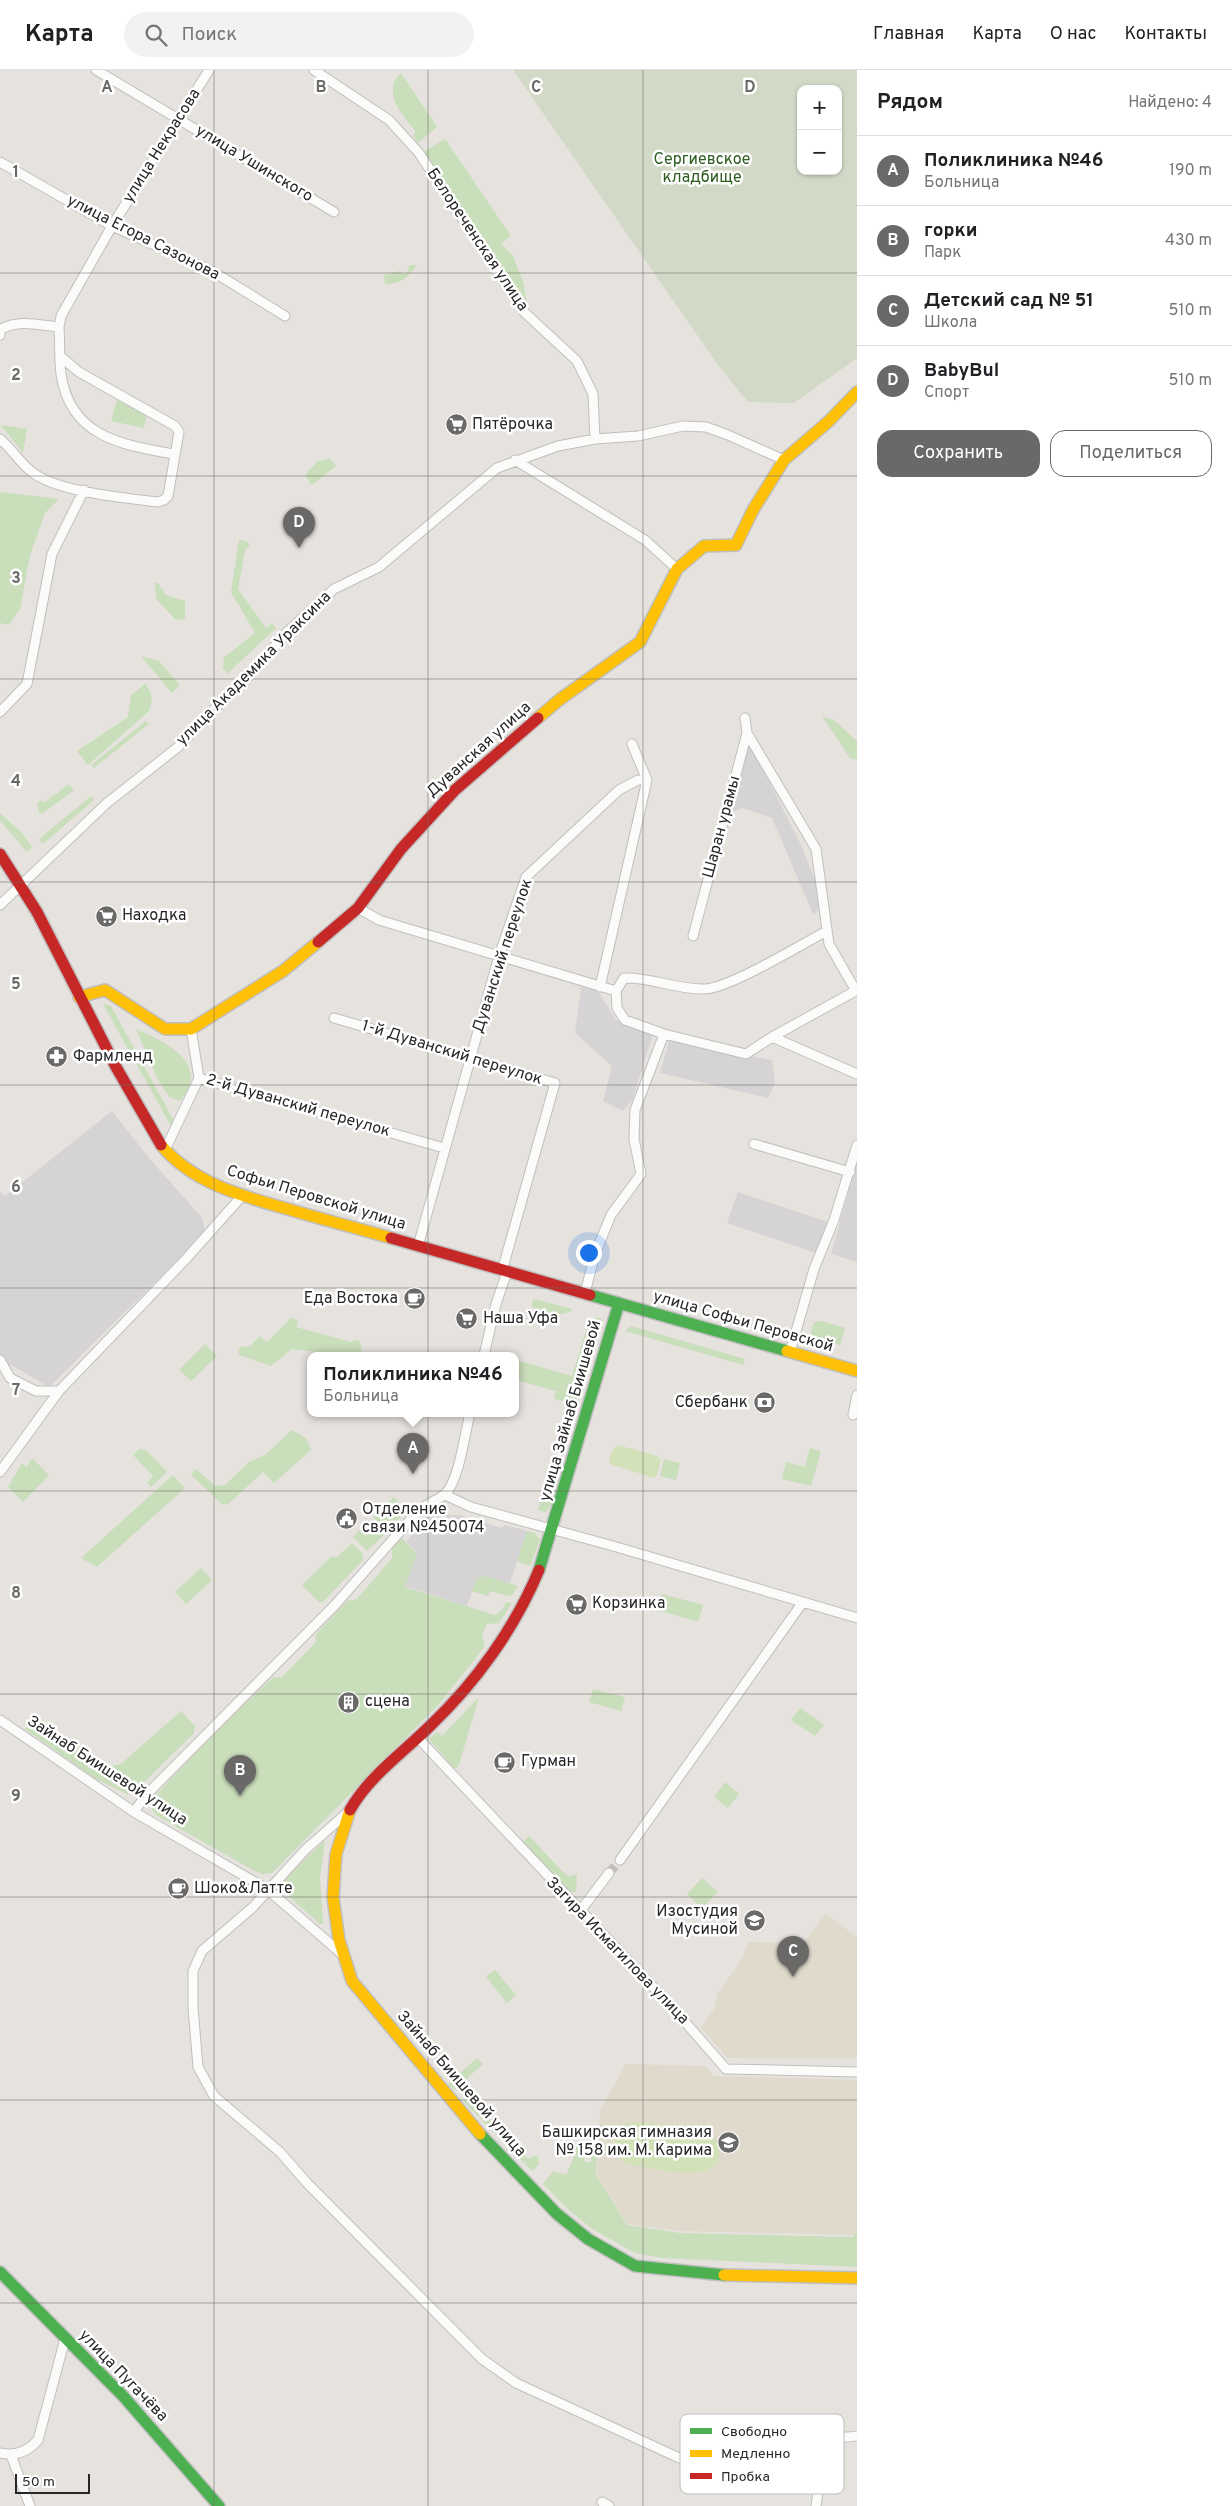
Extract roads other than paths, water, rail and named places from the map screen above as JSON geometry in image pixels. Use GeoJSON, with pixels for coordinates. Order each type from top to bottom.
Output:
{"type":"FeatureCollection","features":[{"type":"Feature","properties":{"kind":"street","name":"улица Ушинского"},"geometry":{"type":"LineString","coordinates":[[96,70],[334,212]]}},
{"type":"Feature","properties":{"kind":"street","name":"улица Некрасова"},"geometry":{"type":"LineString","coordinates":[[59,327],[61,316],[112,226],[209,70]]}},
{"type":"Feature","properties":{"kind":"street","name":"Белореченская улица"},"geometry":{"type":"LineString","coordinates":[[314,70],[389,120],[419,153],[524,312],[577,361],[593,394],[596,439]]}},
{"type":"Feature","properties":{"kind":"street","name":"улица Егора Сазонова"},"geometry":{"type":"LineString","coordinates":[[0,162],[112,226],[212,271],[285,316]]}},
{"type":"Feature","properties":{"kind":"street"},"geometry":{"type":"LineString","coordinates":[[0,335],[1,329],[10,324],[21,322],[59,327],[62,375],[71,405],[86,424],[107,439],[131,447],[174,454]]}},
{"type":"Feature","properties":{"kind":"street"},"geometry":{"type":"LineString","coordinates":[[0,439],[32,472],[44,480],[84,490],[158,502],[164,500],[170,488],[179,432],[175,426],[78,372],[60,356]]}},
{"type":"Feature","properties":{"kind":"street"},"geometry":{"type":"LineString","coordinates":[[784,460],[829,421],[857,392]]}},
{"type":"Feature","properties":{"kind":"street","name":"улица Академика Ураксина"},"geometry":{"type":"LineString","coordinates":[[0,905],[107,803],[178,747],[206,717],[252,674],[286,633],[334,589],[379,567],[497,468],[558,446],[596,439],[638,436],[683,426],[706,427],[784,460]]}},
{"type":"Feature","properties":{"kind":"street"},"geometry":{"type":"LineString","coordinates":[[515,460],[646,540],[677,569]]}},
{"type":"Feature","properties":{"kind":"street","name":"Дуванская улица"},"geometry":{"type":"LineString","coordinates":[[191,1029],[283,970],[358,908],[401,849],[455,790],[559,700],[640,642],[677,569],[704,546],[736,545],[753,510],[784,460]]}},
{"type":"Feature","properties":{"kind":"street"},"geometry":{"type":"LineString","coordinates":[[0,712],[27,684],[52,554],[84,490]]}},
{"type":"Feature","properties":{"kind":"street","name":"Шаран урамы"},"geometry":{"type":"LineString","coordinates":[[693,936],[747,733],[745,718]]}},
{"type":"Feature","properties":{"kind":"street"},"geometry":{"type":"LineString","coordinates":[[747,733],[816,849],[829,944],[856,990],[772,1037],[746,1054],[664,1034],[626,1020],[617,1008],[616,991],[624,978],[639,977],[670,985],[706,989],[733,980],[827,931]]}},
{"type":"Feature","properties":{"kind":"street"},"geometry":{"type":"LineString","coordinates":[[600,987],[647,780],[632,744]]}},
{"type":"Feature","properties":{"kind":"street","name":"Дуванский переулок"},"geometry":{"type":"LineString","coordinates":[[418,1246],[499,956],[526,877],[619,790],[638,780],[647,780]]}},
{"type":"Feature","properties":{"kind":"street","name":"Софьи Перовской улица"},"geometry":{"type":"LineString","coordinates":[[0,854],[22,885],[120,1076],[165,1150],[182,1166],[204,1180],[242,1196],[619,1304]]}},
{"type":"Feature","properties":{"kind":"street"},"geometry":{"type":"LineString","coordinates":[[358,908],[379,920],[616,991]]}},
{"type":"Feature","properties":{"kind":"street"},"geometry":{"type":"LineString","coordinates":[[79,998],[105,990],[165,1029],[191,1029]]}},
{"type":"Feature","properties":{"kind":"street","name":"1-й Дуванский переулок"},"geometry":{"type":"LineString","coordinates":[[334,1018],[555,1083],[505,1271]]}},
{"type":"Feature","properties":{"kind":"street","name":"2-й Дуванский переулок"},"geometry":{"type":"LineString","coordinates":[[191,1029],[199,1078],[444,1148]]}},
{"type":"Feature","properties":{"kind":"street"},"geometry":{"type":"LineString","coordinates":[[585,1293],[595,1254],[611,1215],[641,1174],[634,1139],[635,1110],[664,1034]]}},
{"type":"Feature","properties":{"kind":"street"},"geometry":{"type":"LineString","coordinates":[[772,1037],[857,1074]]}},
{"type":"Feature","properties":{"kind":"street"},"geometry":{"type":"LineString","coordinates":[[165,1150],[199,1078]]}},
{"type":"Feature","properties":{"kind":"street"},"geometry":{"type":"LineString","coordinates":[[754,1144],[850,1172]]}},
{"type":"Feature","properties":{"kind":"street"},"geometry":{"type":"LineString","coordinates":[[790,1352],[814,1269],[850,1172],[857,1145]]}},
{"type":"Feature","properties":{"kind":"street"},"geometry":{"type":"LineString","coordinates":[[0,1472],[58,1391],[185,1260],[242,1196]]}},
{"type":"Feature","properties":{"kind":"street"},"geometry":{"type":"LineString","coordinates":[[485,1352],[505,1271]]}},
{"type":"Feature","properties":{"kind":"street","name":"улица Софьи Перовской"},"geometry":{"type":"LineString","coordinates":[[619,1304],[857,1371]]}},
{"type":"Feature","properties":{"kind":"street","name":"улица Зайнаб Биишевой"},"geometry":{"type":"LineString","coordinates":[[554,1529],[584,1416],[619,1304]]}},
{"type":"Feature","properties":{"kind":"street"},"geometry":{"type":"LineString","coordinates":[[0,1360],[10,1378],[36,1391],[58,1391]]}},
{"type":"Feature","properties":{"kind":"street"},"geometry":{"type":"LineString","coordinates":[[853,1415],[857,1395]]}},
{"type":"Feature","properties":{"kind":"street"},"geometry":{"type":"LineString","coordinates":[[134,1812],[146,1795],[334,1606],[419,1510],[431,1500],[445,1495],[453,1484],[469,1417]]}},
{"type":"Feature","properties":{"kind":"street"},"geometry":{"type":"LineString","coordinates":[[445,1495],[471,1507],[554,1529],[857,1618]]}},
{"type":"Feature","properties":{"kind":"street","name":"Зайнаб Биишевой улица"},"geometry":{"type":"LineString","coordinates":[[554,1529],[541,1566],[525,1601],[496,1647],[444,1711],[370,1783],[348,1812],[334,1865],[334,1908],[342,1954],[352,1981],[484,2139],[557,2214],[588,2239],[635,2266],[724,2275],[857,2278]]}},
{"type":"Feature","properties":{"kind":"street"},"geometry":{"type":"LineString","coordinates":[[620,1860],[803,1602]]}},
{"type":"Feature","properties":{"kind":"street","name":"Зайнаб Биишевой улица"},"geometry":{"type":"LineString","coordinates":[[0,1720],[134,1812],[267,1889],[342,1954]]}},
{"type":"Feature","properties":{"kind":"street","name":"Загира Исмагилова улица"},"geometry":{"type":"LineString","coordinates":[[418,1738],[538,1868],[581,1910],[726,2069],[857,2072]]}},
{"type":"Feature","properties":{"kind":"street"},"geometry":{"type":"LineString","coordinates":[[348,1812],[326,1830],[267,1889],[252,1908],[202,1951],[194,1971],[193,2008],[198,2067],[214,2096],[280,2152],[307,2183],[482,2359],[516,2383],[680,2458]]}},
{"type":"Feature","properties":{"kind":"street"},"geometry":{"type":"LineString","coordinates":[[581,1910],[609,1873]]}},
{"type":"Feature","properties":{"kind":"street","name":"улица Пугачёва"},"geometry":{"type":"LineString","coordinates":[[0,2272],[123,2396],[219,2506]]}},
{"type":"Feature","properties":{"kind":"street"},"geometry":{"type":"LineString","coordinates":[[0,2453],[11,2455],[30,2449],[38,2440],[65,2339]]}},
{"type":"Feature","properties":{"kind":"street"},"geometry":{"type":"LineString","coordinates":[[844,2438],[857,2436]]}},
{"type":"Feature","properties":{"kind":"street"},"geometry":{"type":"LineString","coordinates":[[11,2455],[30,2506]]}},
{"type":"Feature","properties":{"kind":"tunnel"},"geometry":{"type":"LineString","coordinates":[[609,1873],[620,1860]]}},
{"type":"Feature","properties":{"kind":"place","name":"Пятёрочка"},"geometry":{"type":"Point","coordinates":[456,425]}},
{"type":"Feature","properties":{"kind":"place","name":"BabyBul"},"geometry":{"type":"Point","coordinates":[299,548]}},
{"type":"Feature","properties":{"kind":"place","name":"Находка"},"geometry":{"type":"Point","coordinates":[106,916]}},
{"type":"Feature","properties":{"kind":"place","name":"Фармленд"},"geometry":{"type":"Point","coordinates":[57,1057]}},
{"type":"Feature","properties":{"kind":"place","name":"Еда Востока"},"geometry":{"type":"Point","coordinates":[414,1299]}},
{"type":"Feature","properties":{"kind":"place","name":"Наша Уфа"},"geometry":{"type":"Point","coordinates":[467,1319]}},
{"type":"Feature","properties":{"kind":"place","name":"Сбербанк"},"geometry":{"type":"Point","coordinates":[764,1403]}},
{"type":"Feature","properties":{"kind":"place","name":"Поликлиника №46"},"geometry":{"type":"Point","coordinates":[413,1474]}},
{"type":"Feature","properties":{"kind":"place","name":"Отделение связи №450074"},"geometry":{"type":"Point","coordinates":[346,1519]}},
{"type":"Feature","properties":{"kind":"place","name":"Корзинка"},"geometry":{"type":"Point","coordinates":[576,1604]}},
{"type":"Feature","properties":{"kind":"place","name":"сцена"},"geometry":{"type":"Point","coordinates":[349,1702]}},
{"type":"Feature","properties":{"kind":"place","name":"Гурман"},"geometry":{"type":"Point","coordinates":[505,1762]}},
{"type":"Feature","properties":{"kind":"place","name":"горки"},"geometry":{"type":"Point","coordinates":[240,1796]}},
{"type":"Feature","properties":{"kind":"place","name":"Шоко&Латте"},"geometry":{"type":"Point","coordinates":[178,1889]}},
{"type":"Feature","properties":{"kind":"place","name":"Изостудия Мусиной"},"geometry":{"type":"Point","coordinates":[754,1921]}},
{"type":"Feature","properties":{"kind":"place","name":"Детский сад № 51"},"geometry":{"type":"Point","coordinates":[793,1977]}},
{"type":"Feature","properties":{"kind":"place","name":"Башкирская гимназия № 158 им. М. Карима"},"geometry":{"type":"Point","coordinates":[728,2142]}},
{"type":"Feature","properties":{"kind":"park label","name":"Сергиевское кладбище"},"geometry":{"type":"Point","coordinates":[702,169]}}]}
